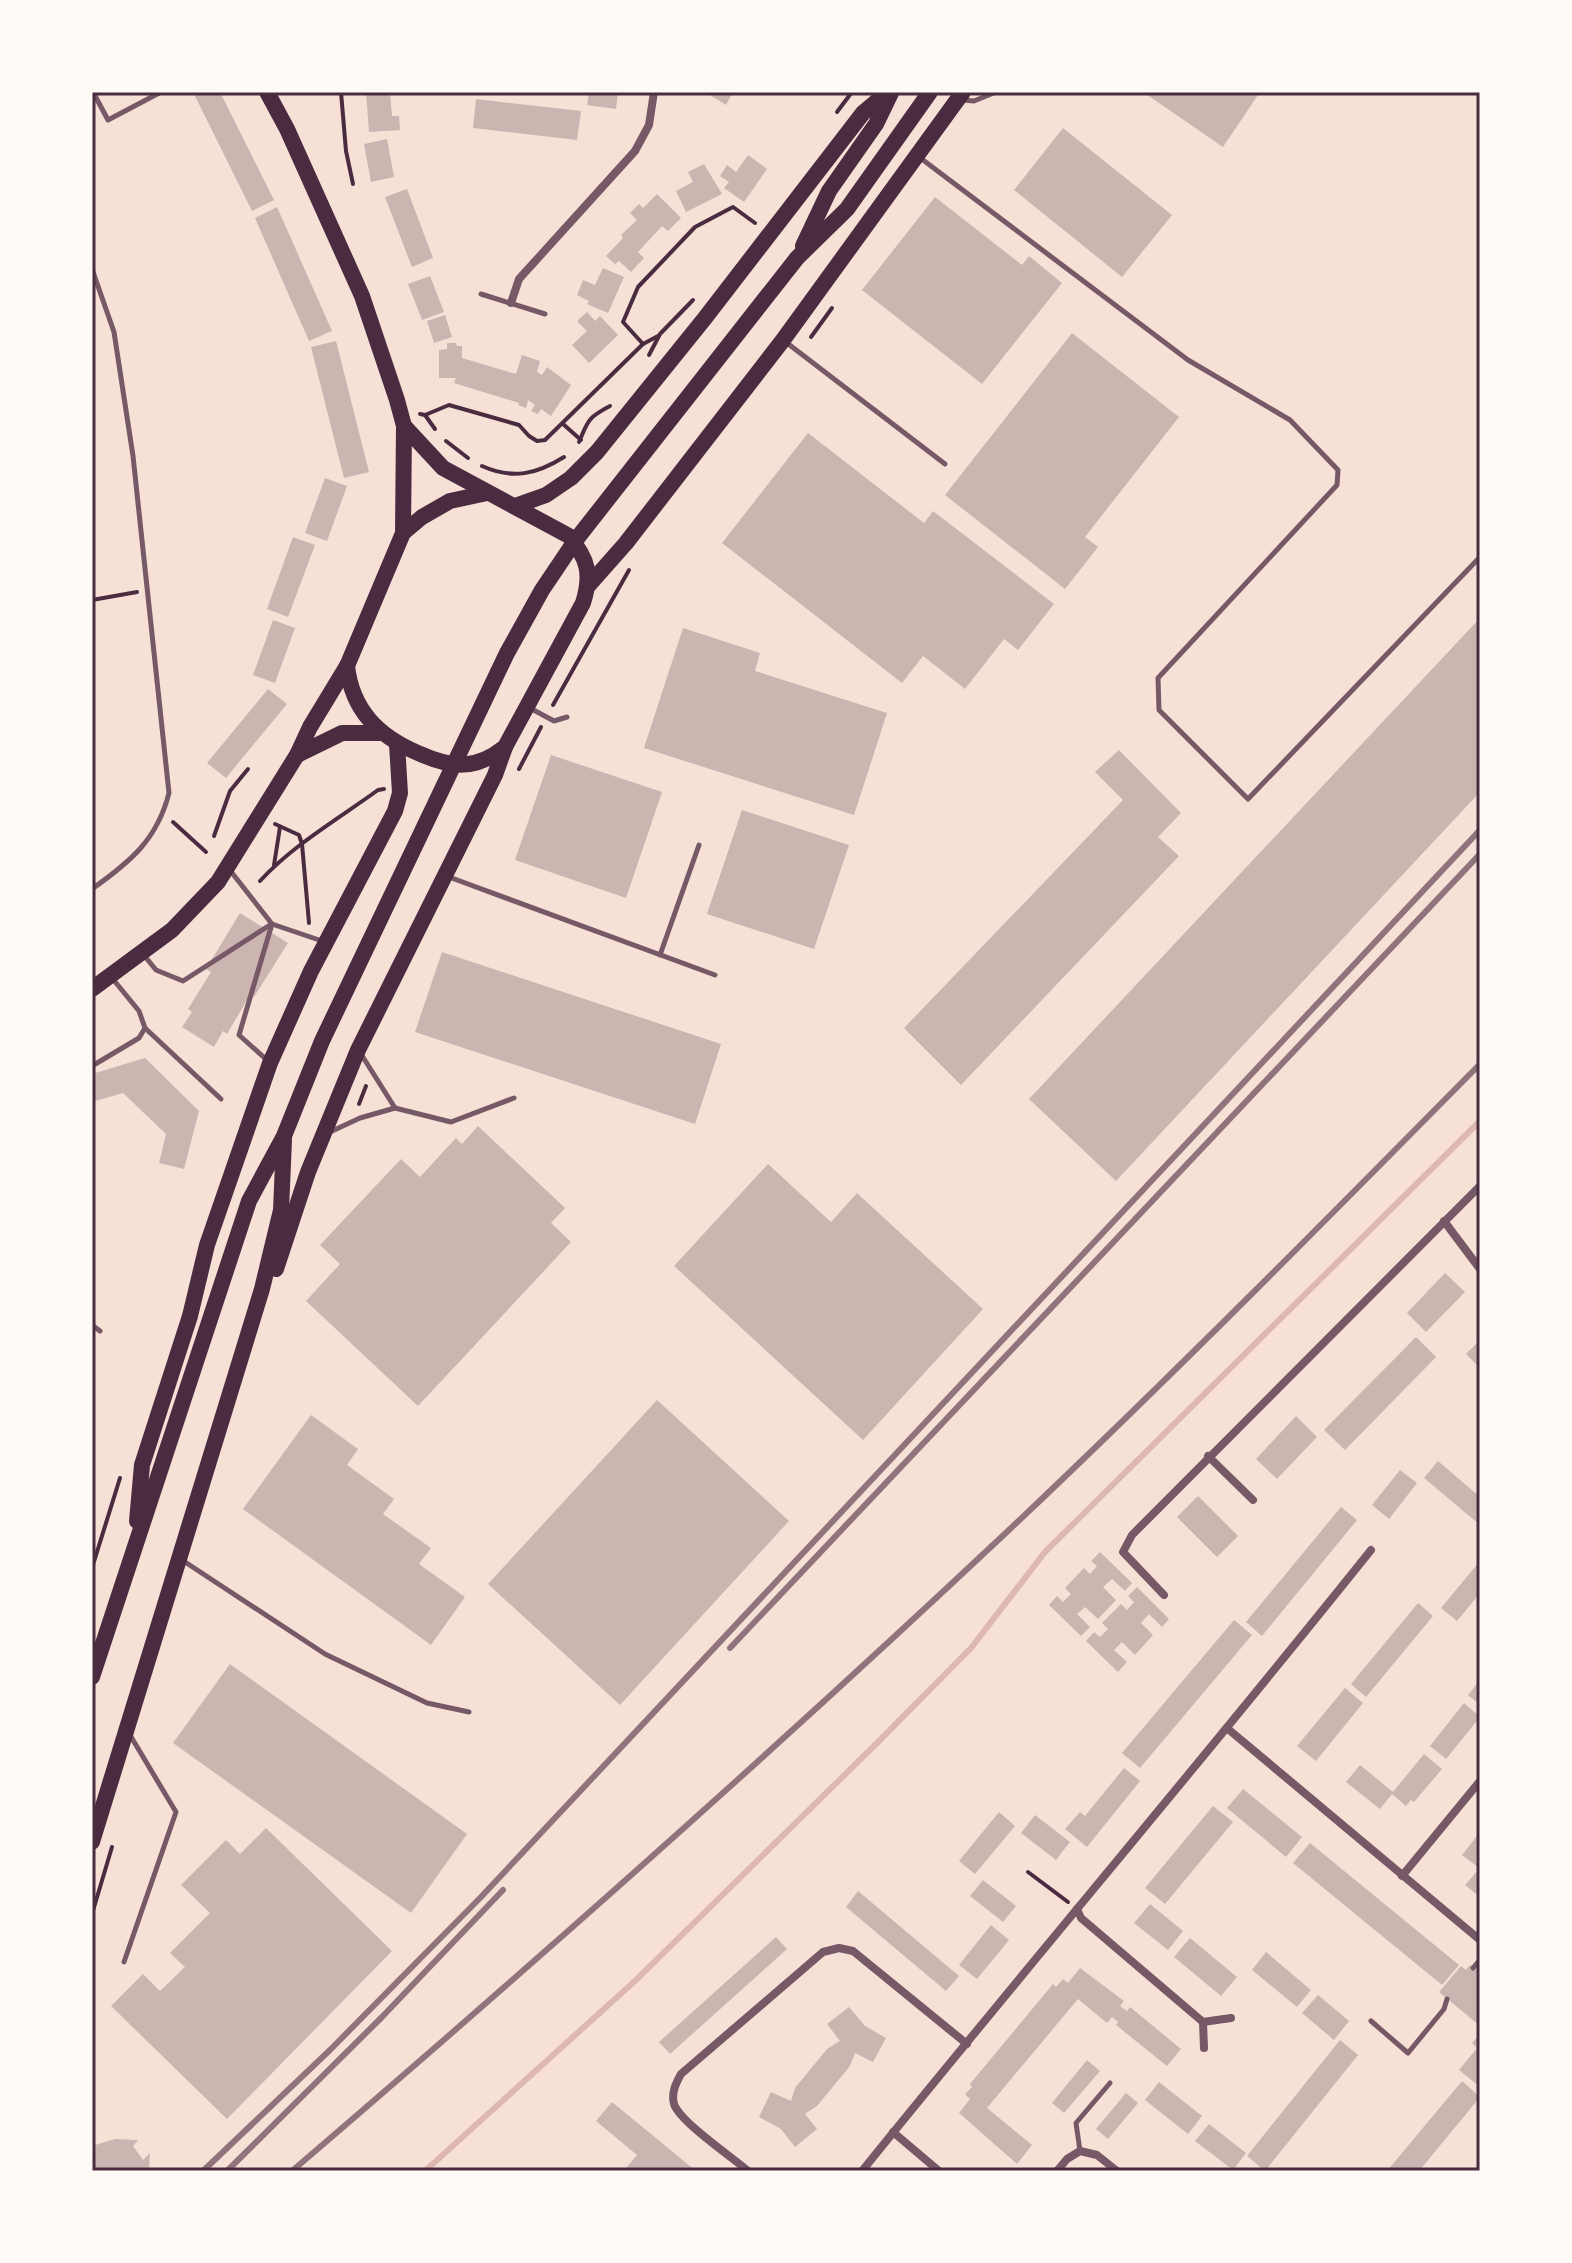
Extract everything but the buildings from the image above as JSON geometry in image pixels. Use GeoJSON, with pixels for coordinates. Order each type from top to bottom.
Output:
{"type":"FeatureCollection","features":[{"type":"Feature","properties":{"kind":"main road"},"geometry":{"type":"LineString","coordinates":[[92,989],[172,930],[228,868],[347,666],[403,533],[404,426],[362,296],[287,129],[267,92]]}},
{"type":"Feature","properties":{"kind":"main road"},"geometry":{"type":"LineString","coordinates":[[797,258],[829,191],[876,124],[890,92]]}},
{"type":"Feature","properties":{"kind":"main road"},"geometry":{"type":"LineString","coordinates":[[515,506],[546,495],[571,478],[597,452],[715,306],[863,113],[890,92]]}},
{"type":"Feature","properties":{"kind":"main road"},"geometry":{"type":"LineString","coordinates":[[92,1677],[249,1201],[284,1136],[322,1041],[507,653],[542,590],[575,541],[797,258],[847,209],[930,92]]}},
{"type":"Feature","properties":{"kind":"main road"},"geometry":{"type":"LineString","coordinates":[[237,1371],[281,1255],[308,1172],[358,1050],[495,775],[505,747],[583,603],[588,586],[626,543],[783,340],[961,95]]}},
{"type":"Feature","properties":{"kind":"main road"},"geometry":{"type":"LineString","coordinates":[[404,426],[443,468],[569,536],[583,554],[588,586]]}},
{"type":"Feature","properties":{"kind":"main road"},"geometry":{"type":"LineString","coordinates":[[403,533],[422,517],[450,501],[487,493]]}},
{"type":"Feature","properties":{"kind":"main road"},"geometry":{"type":"LineString","coordinates":[[347,666],[349,684],[362,712],[380,733],[397,744],[429,758],[456,765],[475,764],[491,758],[505,747]]}},
{"type":"Feature","properties":{"kind":"main road"},"geometry":{"type":"LineString","coordinates":[[297,755],[342,733],[380,733]]}},
{"type":"Feature","properties":{"kind":"main road"},"geometry":{"type":"LineString","coordinates":[[135,1550],[142,1465],[190,1316],[207,1245],[270,1063],[326,943],[395,811],[400,793],[397,744]]}},
{"type":"Feature","properties":{"kind":"main road"},"geometry":{"type":"LineString","coordinates":[[92,1842],[262,1289],[281,1210],[284,1136]]}},
{"type":"Feature","properties":{"kind":"street"},"geometry":{"type":"LineString","coordinates":[[511,303],[519,279],[635,151],[649,125],[654,92]]}},
{"type":"Feature","properties":{"kind":"street"},"geometry":{"type":"LineString","coordinates":[[1164,1595],[1126,1556],[1123,1547],[1208,1456],[1480,1186]]}},
{"type":"Feature","properties":{"kind":"street"},"geometry":{"type":"LineString","coordinates":[[1444,1221],[1480,1269]]}},
{"type":"Feature","properties":{"kind":"street"},"geometry":{"type":"LineString","coordinates":[[1208,1456],[1253,1500]]}},
{"type":"Feature","properties":{"kind":"street"},"geometry":{"type":"LineString","coordinates":[[862,2171],[1228,1729],[1371,1550]]}},
{"type":"Feature","properties":{"kind":"street"},"geometry":{"type":"LineString","coordinates":[[1228,1729],[1480,1940]]}},
{"type":"Feature","properties":{"kind":"street"},"geometry":{"type":"LineString","coordinates":[[1402,1876],[1480,1781]]}},
{"type":"Feature","properties":{"kind":"street"},"geometry":{"type":"LineString","coordinates":[[1077,1909],[1081,1918],[1203,2022],[1204,2048]]}},
{"type":"Feature","properties":{"kind":"street"},"geometry":{"type":"LineString","coordinates":[[748,2171],[680,2115],[673,2101],[675,2087],[681,2074],[823,1952],[839,1948],[853,1951],[967,2044]]}},
{"type":"Feature","properties":{"kind":"street"},"geometry":{"type":"LineString","coordinates":[[1203,2022],[1231,2018]]}},
{"type":"Feature","properties":{"kind":"street"},"geometry":{"type":"LineString","coordinates":[[893,2132],[939,2171]]}},
{"type":"Feature","properties":{"kind":"street"},"geometry":{"type":"LineString","coordinates":[[1057,2171],[1067,2159],[1080,2151],[1097,2155],[1117,2171]]}},
{"type":"Feature","properties":{"kind":"lane"},"geometry":{"type":"LineString","coordinates":[[93,92],[108,120],[161,92]]}},
{"type":"Feature","properties":{"kind":"lane"},"geometry":{"type":"LineString","coordinates":[[961,95],[965,101],[974,101],[996,92]]}},
{"type":"Feature","properties":{"kind":"lane"},"geometry":{"type":"LineString","coordinates":[[918,157],[1188,360],[1290,420],[1338,470],[1337,485],[1158,678],[1159,710],[1248,799],[1480,557]]}},
{"type":"Feature","properties":{"kind":"lane"},"geometry":{"type":"LineString","coordinates":[[92,269],[114,332],[133,456],[169,793],[164,814],[131,861],[92,889]]}},
{"type":"Feature","properties":{"kind":"lane"},"geometry":{"type":"LineString","coordinates":[[481,294],[545,314]]}},
{"type":"Feature","properties":{"kind":"lane"},"geometry":{"type":"LineString","coordinates":[[783,340],[945,464]]}},
{"type":"Feature","properties":{"kind":"lane"},"geometry":{"type":"LineString","coordinates":[[527,707],[554,721],[567,717]]}},
{"type":"Feature","properties":{"kind":"lane"},"geometry":{"type":"LineString","coordinates":[[660,955],[699,845]]}},
{"type":"Feature","properties":{"kind":"lane"},"geometry":{"type":"LineString","coordinates":[[228,868],[272,924],[326,943]]}},
{"type":"Feature","properties":{"kind":"lane"},"geometry":{"type":"LineString","coordinates":[[445,875],[715,975]]}},
{"type":"Feature","properties":{"kind":"lane"},"geometry":{"type":"LineString","coordinates":[[142,954],[156,970],[183,981],[272,924]]}},
{"type":"Feature","properties":{"kind":"lane"},"geometry":{"type":"LineString","coordinates":[[270,1063],[239,1035],[272,924]]}},
{"type":"Feature","properties":{"kind":"lane"},"geometry":{"type":"LineString","coordinates":[[110,976],[139,1011],[145,1028],[221,1099]]}},
{"type":"Feature","properties":{"kind":"lane"},"geometry":{"type":"LineString","coordinates":[[92,1066],[139,1038],[145,1028]]}},
{"type":"Feature","properties":{"kind":"lane"},"geometry":{"type":"LineString","coordinates":[[358,1050],[395,1108]]}},
{"type":"Feature","properties":{"kind":"lane"},"geometry":{"type":"LineString","coordinates":[[324,1135],[350,1122],[395,1108],[451,1122],[514,1098]]}},
{"type":"Feature","properties":{"kind":"lane"},"geometry":{"type":"LineString","coordinates":[[92,1325],[100,1331]]}},
{"type":"Feature","properties":{"kind":"lane"},"geometry":{"type":"LineString","coordinates":[[181,1560],[325,1654],[427,1703],[469,1712]]}},
{"type":"Feature","properties":{"kind":"lane"},"geometry":{"type":"LineString","coordinates":[[124,1962],[176,1812],[127,1731]]}},
{"type":"Feature","properties":{"kind":"lane"},"geometry":{"type":"LineString","coordinates":[[1473,1968],[1480,1960]]}},
{"type":"Feature","properties":{"kind":"lane"},"geometry":{"type":"LineString","coordinates":[[1371,2021],[1408,2053],[1444,2009],[1447,1999]]}},
{"type":"Feature","properties":{"kind":"lane"},"geometry":{"type":"LineString","coordinates":[[1080,2151],[1076,2123],[1110,2083]]}},
{"type":"Feature","properties":{"kind":"path"},"geometry":{"type":"LineString","coordinates":[[341,92],[346,151],[353,184]]}},
{"type":"Feature","properties":{"kind":"path"},"geometry":{"type":"LineString","coordinates":[[846,101],[852,92]]}},
{"type":"Feature","properties":{"kind":"path"},"geometry":{"type":"LineString","coordinates":[[643,344],[623,322],[638,287],[695,227],[733,207],[755,223]]}},
{"type":"Feature","properties":{"kind":"path"},"geometry":{"type":"LineString","coordinates":[[818,327],[833,306]]}},
{"type":"Feature","properties":{"kind":"path"},"geometry":{"type":"LineString","coordinates":[[571,452],[547,468],[526,475],[501,473],[455,450],[425,415],[449,405],[519,425],[537,441],[545,440],[643,344],[660,334]]}},
{"type":"Feature","properties":{"kind":"path"},"geometry":{"type":"LineString","coordinates":[[563,424],[581,440]]}},
{"type":"Feature","properties":{"kind":"path"},"geometry":{"type":"LineString","coordinates":[[561,690],[630,567]]}},
{"type":"Feature","properties":{"kind":"path"},"geometry":{"type":"LineString","coordinates":[[92,600],[146,590]]}},
{"type":"Feature","properties":{"kind":"path"},"geometry":{"type":"LineString","coordinates":[[214,836],[230,791],[248,769]]}},
{"type":"Feature","properties":{"kind":"path"},"geometry":{"type":"LineString","coordinates":[[260,881],[274,865],[302,844],[378,790],[385,789]]}},
{"type":"Feature","properties":{"kind":"path"},"geometry":{"type":"LineString","coordinates":[[164,814],[206,852]]}},
{"type":"Feature","properties":{"kind":"path"},"geometry":{"type":"LineString","coordinates":[[274,865],[277,825],[299,835],[302,844],[309,923]]}},
{"type":"Feature","properties":{"kind":"path"},"geometry":{"type":"LineString","coordinates":[[357,1109],[366,1085]]}},
{"type":"Feature","properties":{"kind":"path"},"geometry":{"type":"LineString","coordinates":[[1028,1872],[1077,1909]]}},
{"type":"Feature","properties":{"kind":"waterway"},"geometry":{"type":"LineString","coordinates":[[425,2171],[636,1980],[878,1742],[971,1648],[1045,1552],[1480,1121]]}},
{"type":"Feature","properties":{"kind":"railway"},"geometry":{"type":"LineString","coordinates":[[203,2171],[330,2050],[481,1897],[1480,830]]}},
{"type":"Feature","properties":{"kind":"railway"},"geometry":{"type":"LineString","coordinates":[[730,1648],[1480,854]]}},
{"type":"Feature","properties":{"kind":"railway"},"geometry":{"type":"LineString","coordinates":[[292,2171],[655,1854],[922,1611],[1188,1357],[1480,1064]]}},
{"type":"Feature","properties":{"kind":"railway"},"geometry":{"type":"LineString","coordinates":[[227,2171],[382,2017],[503,1890]]}}]}
